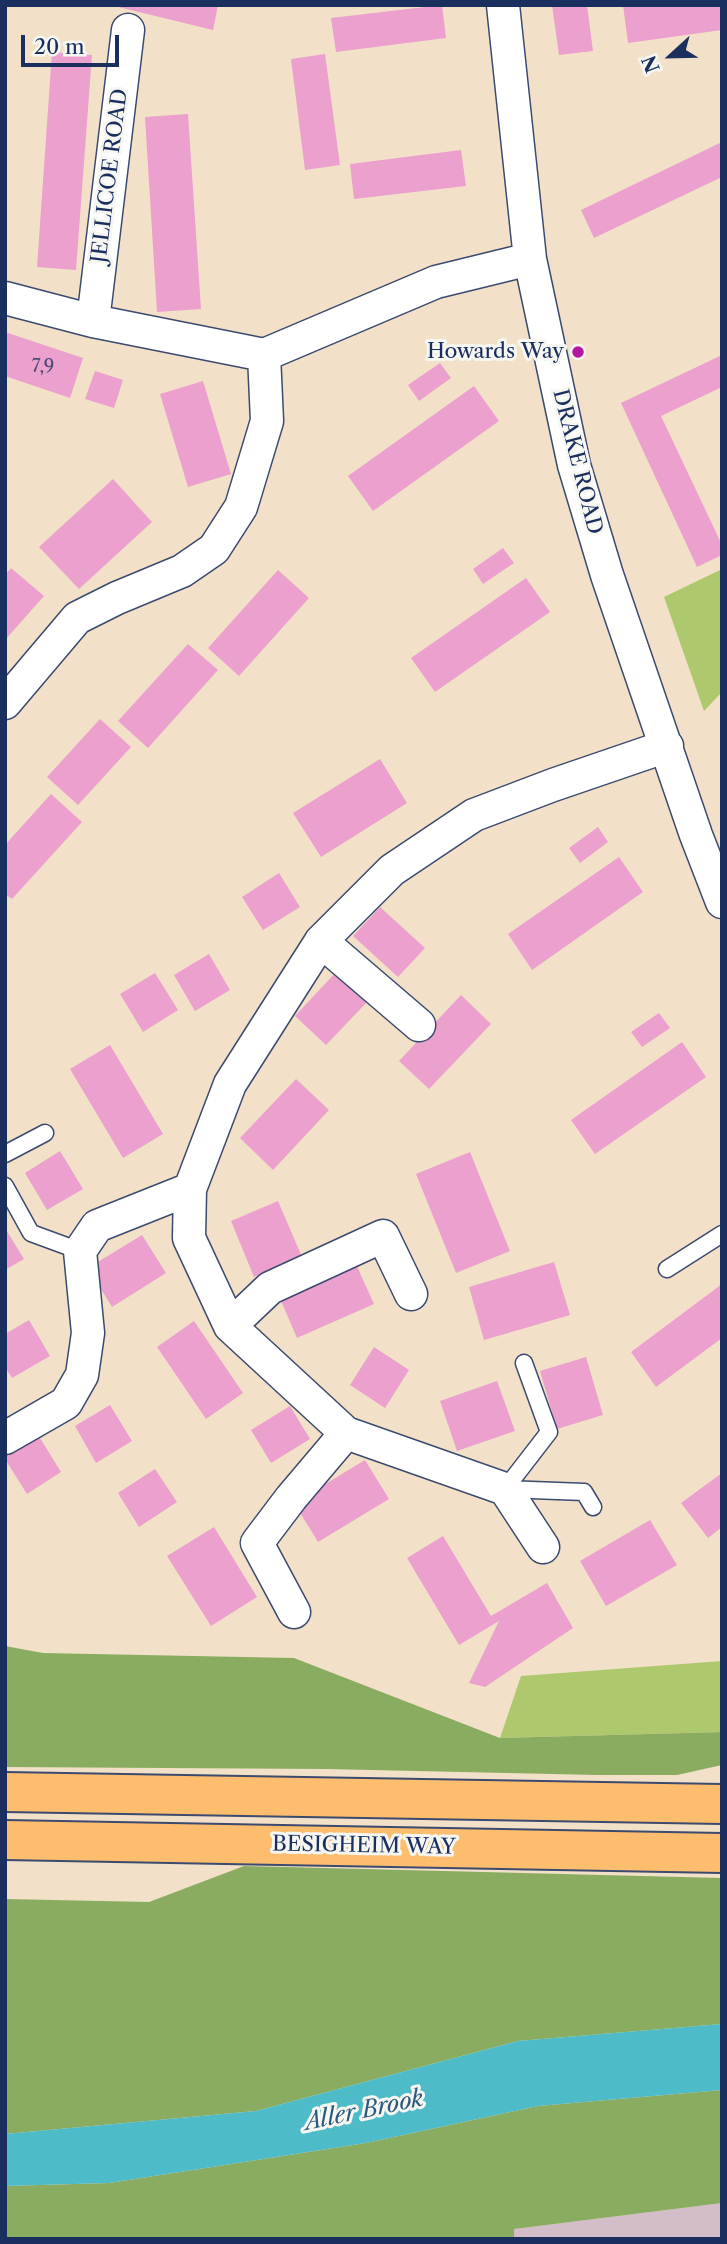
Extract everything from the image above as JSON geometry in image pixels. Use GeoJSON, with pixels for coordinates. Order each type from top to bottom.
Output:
{"type":"FeatureCollection","features":[{"type":"Feature","properties":{"kind":"highway"},"geometry":{"type":"LineString","coordinates":[[5,1792],[722,1804]]}},
{"type":"Feature","properties":{"kind":"highway","name":"BESIGHEIM WAY"},"geometry":{"type":"LineString","coordinates":[[5,1840],[722,1853]]}},
{"type":"Feature","properties":{"kind":"street","name":"DRAKE ROAD"},"geometry":{"type":"LineString","coordinates":[[503,5],[530,259],[574,465],[607,575],[722,902]]}},
{"type":"Feature","properties":{"kind":"street","name":"JELLICOE ROAD"},"geometry":{"type":"LineString","coordinates":[[93,321],[128,30]]}},
{"type":"Feature","properties":{"kind":"street"},"geometry":{"type":"LineString","coordinates":[[5,298],[93,321],[264,355],[436,282],[530,259]]}},
{"type":"Feature","properties":{"kind":"street"},"geometry":{"type":"LineString","coordinates":[[5,703],[76,618],[182,571],[214,549],[241,508],[267,421],[264,355]]}},
{"type":"Feature","properties":{"kind":"street"},"geometry":{"type":"LineString","coordinates":[[544,1547],[505,1489],[346,1433],[230,1326],[190,1238],[190,1189],[230,1084],[321,941],[392,870],[474,815],[667,746]]}},
{"type":"Feature","properties":{"kind":"street"},"geometry":{"type":"LineString","coordinates":[[321,941],[419,1025]]}},
{"type":"Feature","properties":{"kind":"street"},"geometry":{"type":"LineString","coordinates":[[5,1438],[66,1403],[82,1375],[88,1333],[80,1251],[97,1226],[190,1189]]}},
{"type":"Feature","properties":{"kind":"street"},"geometry":{"type":"LineString","coordinates":[[230,1326],[270,1288],[383,1236],[411,1294]]}},
{"type":"Feature","properties":{"kind":"street"},"geometry":{"type":"LineString","coordinates":[[294,1612],[257,1544],[291,1497],[346,1433]]}},
{"type":"Feature","properties":{"kind":"lane"},"geometry":{"type":"LineString","coordinates":[[5,1154],[45,1133]]}},
{"type":"Feature","properties":{"kind":"lane"},"geometry":{"type":"LineString","coordinates":[[5,1186],[32,1233],[80,1251]]}},
{"type":"Feature","properties":{"kind":"lane"},"geometry":{"type":"LineString","coordinates":[[667,1269],[722,1234]]}},
{"type":"Feature","properties":{"kind":"lane"},"geometry":{"type":"LineString","coordinates":[[505,1489],[549,1432],[524,1363]]}},
{"type":"Feature","properties":{"kind":"lane"},"geometry":{"type":"LineString","coordinates":[[505,1489],[584,1492],[593,1507]]}},
{"type":"Feature","properties":{"kind":"shaded area"},"geometry":{"type":"Polygon","coordinates":[[[722,2203],[722,2239],[514,2239],[513,2229],[722,2203]]]}},
{"type":"Feature","properties":{"kind":"green space"},"geometry":{"type":"Polygon","coordinates":[[[722,569],[722,692],[704,711],[664,597],[722,569]]]}},
{"type":"Feature","properties":{"kind":"green space"},"geometry":{"type":"Polygon","coordinates":[[[5,1646],[43,1653],[294,1658],[500,1738],[722,1732],[722,1765],[677,1775],[5,1767],[5,1646]]]}},
{"type":"Feature","properties":{"kind":"green space"},"geometry":{"type":"Polygon","coordinates":[[[722,1661],[722,1732],[500,1738],[521,1676],[722,1661]]]}},
{"type":"Feature","properties":{"kind":"green space"},"geometry":{"type":"Polygon","coordinates":[[[244,1866],[722,1878],[722,2024],[518,2041],[256,2111],[5,2134],[5,1899],[149,1902],[244,1866]]]}},
{"type":"Feature","properties":{"kind":"green space"},"geometry":{"type":"Polygon","coordinates":[[[722,2090],[722,2203],[514,2229],[514,2239],[5,2239],[5,2186],[109,2183],[366,2143],[538,2106],[722,2090]]]}},
{"type":"Feature","properties":{"kind":"water","name":"Aller Brook"},"geometry":{"type":"Polygon","coordinates":[[[722,2024],[722,2090],[538,2106],[366,2143],[109,2183],[5,2186],[5,2134],[256,2111],[518,2041],[722,2024]]]}},
{"type":"Feature","properties":{"kind":"building"},"geometry":{"type":"Polygon","coordinates":[[[110,5],[218,5],[213,30],[110,5]]]}},
{"type":"Feature","properties":{"kind":"building"},"geometry":{"type":"Polygon","coordinates":[[[442,5],[446,38],[336,52],[331,18],[442,5]]]}},
{"type":"Feature","properties":{"kind":"building"},"geometry":{"type":"Polygon","coordinates":[[[552,5],[587,5],[593,51],[559,55],[552,5]]]}},
{"type":"Feature","properties":{"kind":"building"},"geometry":{"type":"Polygon","coordinates":[[[623,5],[722,5],[722,30],[628,43],[623,5]]]}},
{"type":"Feature","properties":{"kind":"building"},"geometry":{"type":"Polygon","coordinates":[[[52,52],[92,55],[76,270],[37,267],[52,52]]]}},
{"type":"Feature","properties":{"kind":"building"},"geometry":{"type":"Polygon","coordinates":[[[325,54],[340,165],[305,170],[291,59],[325,54]]]}},
{"type":"Feature","properties":{"kind":"building"},"geometry":{"type":"Polygon","coordinates":[[[188,114],[201,309],[157,312],[145,117],[188,114]]]}},
{"type":"Feature","properties":{"kind":"building"},"geometry":{"type":"Polygon","coordinates":[[[722,142],[722,177],[594,238],[581,210],[722,142]]]}},
{"type":"Feature","properties":{"kind":"building"},"geometry":{"type":"Polygon","coordinates":[[[461,150],[466,186],[354,199],[350,164],[461,150]]]}},
{"type":"Feature","properties":{"kind":"building"},"geometry":{"type":"Polygon","coordinates":[[[5,332],[83,358],[70,398],[5,376],[5,332]]]}},
{"type":"Feature","properties":{"kind":"building"},"geometry":{"type":"Polygon","coordinates":[[[722,355],[722,387],[661,416],[722,545],[722,555],[697,567],[621,403],[722,355]]]}},
{"type":"Feature","properties":{"kind":"building"},"geometry":{"type":"Polygon","coordinates":[[[440,363],[451,378],[419,401],[408,385],[440,363]]]}},
{"type":"Feature","properties":{"kind":"building"},"geometry":{"type":"Polygon","coordinates":[[[95,371],[123,380],[114,408],[85,399],[95,371]]]}},
{"type":"Feature","properties":{"kind":"building"},"geometry":{"type":"Polygon","coordinates":[[[203,381],[231,474],[188,487],[160,394],[203,381]]]}},
{"type":"Feature","properties":{"kind":"building"},"geometry":{"type":"Polygon","coordinates":[[[474,386],[499,421],[373,511],[348,476],[474,386]]]}},
{"type":"Feature","properties":{"kind":"building"},"geometry":{"type":"Polygon","coordinates":[[[113,479],[152,522],[79,589],[39,547],[113,479]]]}},
{"type":"Feature","properties":{"kind":"building"},"geometry":{"type":"Polygon","coordinates":[[[503,548],[514,563],[483,584],[473,569],[503,548]]]}},
{"type":"Feature","properties":{"kind":"building"},"geometry":{"type":"Polygon","coordinates":[[[11,568],[44,596],[5,640],[5,575],[11,568]]]}},
{"type":"Feature","properties":{"kind":"building"},"geometry":{"type":"Polygon","coordinates":[[[278,570],[309,598],[239,676],[208,648],[278,570]]]}},
{"type":"Feature","properties":{"kind":"building"},"geometry":{"type":"Polygon","coordinates":[[[526,578],[550,612],[435,692],[411,658],[526,578]]]}},
{"type":"Feature","properties":{"kind":"building"},"geometry":{"type":"Polygon","coordinates":[[[188,644],[218,670],[148,748],[118,721],[188,644]]]}},
{"type":"Feature","properties":{"kind":"building"},"geometry":{"type":"Polygon","coordinates":[[[100,719],[131,747],[78,805],[47,777],[100,719]]]}},
{"type":"Feature","properties":{"kind":"building"},"geometry":{"type":"Polygon","coordinates":[[[380,759],[407,803],[321,857],[293,813],[380,759]]]}},
{"type":"Feature","properties":{"kind":"building"},"geometry":{"type":"Polygon","coordinates":[[[51,794],[82,822],[12,899],[5,894],[5,845],[51,794]]]}},
{"type":"Feature","properties":{"kind":"building"},"geometry":{"type":"Polygon","coordinates":[[[598,827],[608,842],[580,863],[569,848],[598,827]]]}},
{"type":"Feature","properties":{"kind":"building"},"geometry":{"type":"Polygon","coordinates":[[[619,857],[643,892],[532,970],[508,934],[619,857]]]}},
{"type":"Feature","properties":{"kind":"building"},"geometry":{"type":"Polygon","coordinates":[[[279,873],[300,907],[263,930],[242,897],[279,873]]]}},
{"type":"Feature","properties":{"kind":"building"},"geometry":{"type":"Polygon","coordinates":[[[380,907],[425,948],[398,977],[353,936],[380,907]]]}},
{"type":"Feature","properties":{"kind":"building"},"geometry":{"type":"Polygon","coordinates":[[[209,954],[230,990],[195,1011],[174,975],[209,954]]]}},
{"type":"Feature","properties":{"kind":"building"},"geometry":{"type":"Polygon","coordinates":[[[337,971],[369,1000],[326,1045],[295,1016],[337,971]]]}},
{"type":"Feature","properties":{"kind":"building"},"geometry":{"type":"Polygon","coordinates":[[[155,973],[178,1010],[143,1032],[120,994],[155,973]]]}},
{"type":"Feature","properties":{"kind":"building"},"geometry":{"type":"Polygon","coordinates":[[[461,995],[491,1024],[429,1089],[399,1061],[461,995]]]}},
{"type":"Feature","properties":{"kind":"building"},"geometry":{"type":"Polygon","coordinates":[[[659,1013],[670,1028],[642,1047],[631,1032],[659,1013]]]}},
{"type":"Feature","properties":{"kind":"building"},"geometry":{"type":"Polygon","coordinates":[[[682,1042],[706,1077],[595,1154],[571,1120],[682,1042]]]}},
{"type":"Feature","properties":{"kind":"building"},"geometry":{"type":"Polygon","coordinates":[[[110,1045],[163,1134],[123,1158],[70,1069],[110,1045]]]}},
{"type":"Feature","properties":{"kind":"building"},"geometry":{"type":"Polygon","coordinates":[[[296,1079],[329,1110],[273,1170],[240,1138],[296,1079]]]}},
{"type":"Feature","properties":{"kind":"building"},"geometry":{"type":"Polygon","coordinates":[[[60,1151],[83,1189],[47,1210],[25,1173],[60,1151]]]}},
{"type":"Feature","properties":{"kind":"building"},"geometry":{"type":"Polygon","coordinates":[[[470,1152],[510,1251],[456,1273],[416,1174],[470,1152]]]}},
{"type":"Feature","properties":{"kind":"building"},"geometry":{"type":"Polygon","coordinates":[[[278,1201],[302,1257],[254,1277],[231,1221],[278,1201]]]}},
{"type":"Feature","properties":{"kind":"building"},"geometry":{"type":"Polygon","coordinates":[[[5,1228],[24,1259],[5,1270],[5,1228]]]}},
{"type":"Feature","properties":{"kind":"building"},"geometry":{"type":"Polygon","coordinates":[[[142,1235],[166,1273],[112,1307],[88,1268],[142,1235]]]}},
{"type":"Feature","properties":{"kind":"building"},"geometry":{"type":"Polygon","coordinates":[[[355,1262],[374,1304],[297,1338],[279,1296],[355,1262]]]}},
{"type":"Feature","properties":{"kind":"building"},"geometry":{"type":"Polygon","coordinates":[[[554,1262],[570,1315],[484,1340],[469,1287],[554,1262]]]}},
{"type":"Feature","properties":{"kind":"building"},"geometry":{"type":"Polygon","coordinates":[[[722,1284],[722,1338],[656,1387],[631,1352],[722,1284]]]}},
{"type":"Feature","properties":{"kind":"building"},"geometry":{"type":"Polygon","coordinates":[[[29,1320],[50,1356],[12,1378],[5,1367],[5,1334],[29,1320]]]}},
{"type":"Feature","properties":{"kind":"building"},"geometry":{"type":"Polygon","coordinates":[[[194,1321],[243,1393],[206,1419],[157,1347],[194,1321]]]}},
{"type":"Feature","properties":{"kind":"building"},"geometry":{"type":"Polygon","coordinates":[[[374,1347],[409,1370],[385,1408],[350,1385],[374,1347]]]}},
{"type":"Feature","properties":{"kind":"building"},"geometry":{"type":"Polygon","coordinates":[[[586,1357],[603,1415],[557,1429],[540,1371],[586,1357]]]}},
{"type":"Feature","properties":{"kind":"building"},"geometry":{"type":"Polygon","coordinates":[[[497,1381],[515,1431],[457,1451],[440,1401],[497,1381]]]}},
{"type":"Feature","properties":{"kind":"building"},"geometry":{"type":"Polygon","coordinates":[[[110,1405],[132,1441],[96,1463],[75,1426],[110,1405]]]}},
{"type":"Feature","properties":{"kind":"building"},"geometry":{"type":"Polygon","coordinates":[[[290,1406],[310,1439],[271,1463],[251,1430],[290,1406]]]}},
{"type":"Feature","properties":{"kind":"building"},"geometry":{"type":"Polygon","coordinates":[[[35,1430],[61,1472],[27,1494],[5,1459],[5,1448],[35,1430]]]}},
{"type":"Feature","properties":{"kind":"building"},"geometry":{"type":"Polygon","coordinates":[[[365,1460],[389,1499],[318,1542],[294,1503],[365,1460]]]}},
{"type":"Feature","properties":{"kind":"building"},"geometry":{"type":"Polygon","coordinates":[[[155,1469],[177,1502],[139,1527],[118,1493],[155,1469]]]}},
{"type":"Feature","properties":{"kind":"building"},"geometry":{"type":"Polygon","coordinates":[[[722,1473],[722,1527],[708,1538],[681,1503],[722,1473]]]}},
{"type":"Feature","properties":{"kind":"building"},"geometry":{"type":"Polygon","coordinates":[[[650,1520],[677,1565],[606,1606],[580,1561],[650,1520]]]}},
{"type":"Feature","properties":{"kind":"building"},"geometry":{"type":"Polygon","coordinates":[[[214,1527],[257,1597],[211,1626],[167,1556],[214,1527]]]}},
{"type":"Feature","properties":{"kind":"building"},"geometry":{"type":"Polygon","coordinates":[[[443,1536],[491,1616],[547,1583],[573,1628],[485,1687],[469,1683],[499,1621],[459,1645],[407,1558],[443,1536]]]}},
{"type":"Feature","properties":{"kind":"place","name":"Howards Way"},"geometry":{"type":"Point","coordinates":[578,352]}}]}
